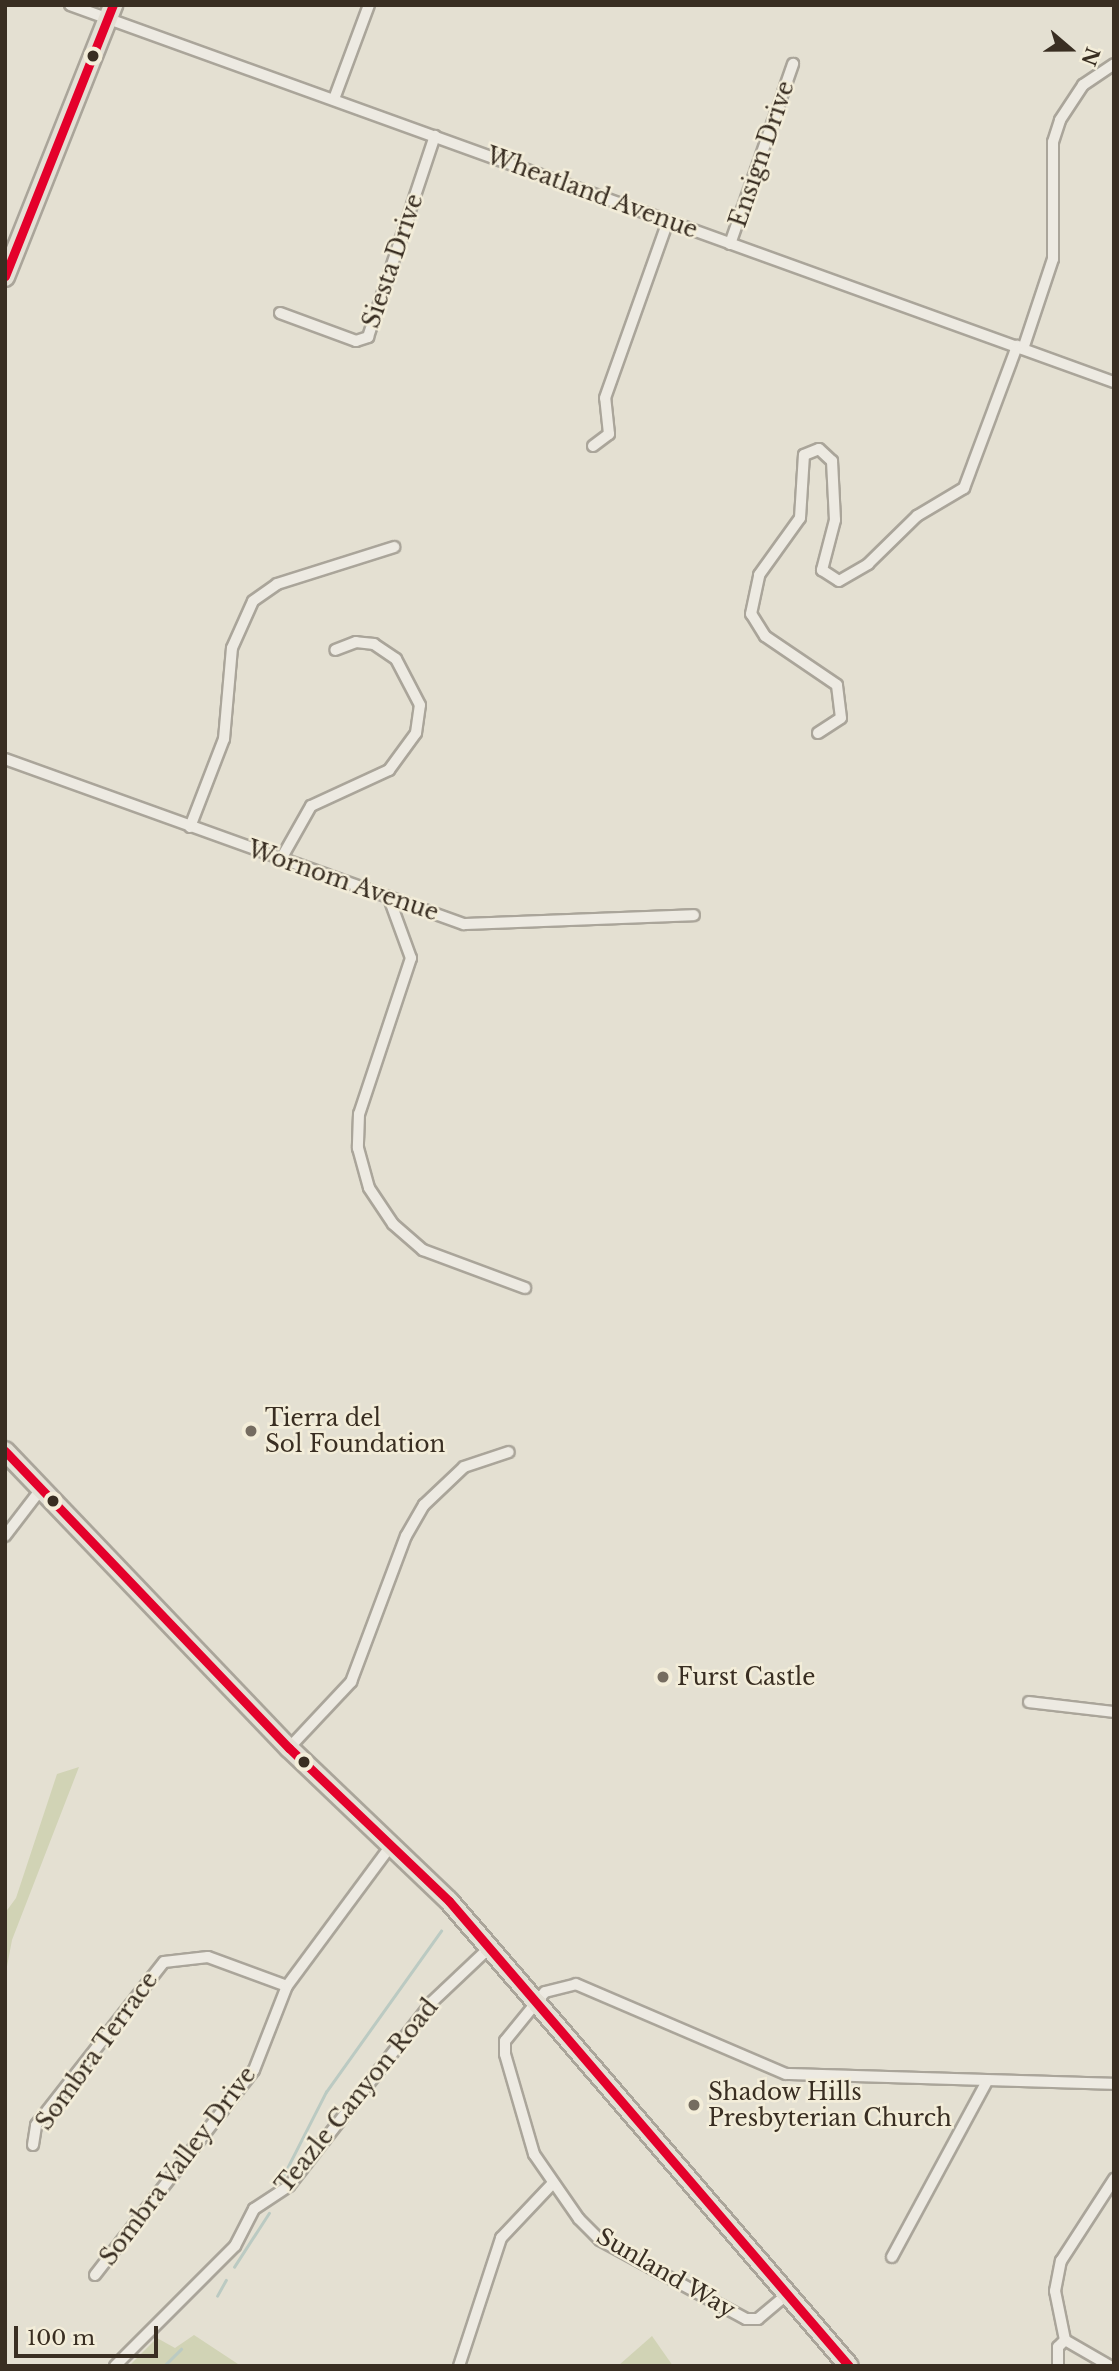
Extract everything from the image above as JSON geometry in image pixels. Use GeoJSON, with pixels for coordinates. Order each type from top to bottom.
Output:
{"type":"FeatureCollection","features":[{"type":"Feature","properties":{"kind":"main road"},"geometry":{"type":"LineString","coordinates":[[5,276],[110,12]]}},
{"type":"Feature","properties":{"kind":"main road"},"geometry":{"type":"LineString","coordinates":[[5,1451],[289,1748],[392,1844],[488,1949],[784,2297],[849,2366]]}},
{"type":"Feature","properties":{"kind":"street","name":"Wheatland Avenue"},"geometry":{"type":"LineString","coordinates":[[70,5],[110,12],[334,99],[1114,382]]}},
{"type":"Feature","properties":{"kind":"street"},"geometry":{"type":"LineString","coordinates":[[334,99],[369,5]]}},
{"type":"Feature","properties":{"kind":"street","name":"Ensign Drive"},"geometry":{"type":"LineString","coordinates":[[730,244],[793,64]]}},
{"type":"Feature","properties":{"kind":"street"},"geometry":{"type":"LineString","coordinates":[[818,733],[841,718],[836,685],[772,642],[751,614],[759,575],[800,518],[804,455],[819,449],[832,461],[835,520],[822,570],[839,581],[868,564],[917,516],[964,488],[1053,259],[1056,131],[1083,85],[1114,64]]}},
{"type":"Feature","properties":{"kind":"street","name":"Siesta Drive"},"geometry":{"type":"LineString","coordinates":[[280,313],[356,341],[368,337],[435,136]]}},
{"type":"Feature","properties":{"kind":"street"},"geometry":{"type":"LineString","coordinates":[[593,446],[609,434],[605,398],[668,221]]}},
{"type":"Feature","properties":{"kind":"street"},"geometry":{"type":"LineString","coordinates":[[190,827],[223,739],[232,648],[253,601],[277,584],[394,547]]}},
{"type":"Feature","properties":{"kind":"street"},"geometry":{"type":"LineString","coordinates":[[281,859],[311,806],[389,770],[416,733],[420,705],[396,659],[374,644],[356,642],[335,650]]}},
{"type":"Feature","properties":{"kind":"street","name":"Wornom Avenue"},"geometry":{"type":"LineString","coordinates":[[5,759],[464,924],[694,915]]}},
{"type":"Feature","properties":{"kind":"street"},"geometry":{"type":"LineString","coordinates":[[388,898],[411,958],[359,1114],[358,1148],[369,1188],[393,1224],[423,1250],[525,1288]]}},
{"type":"Feature","properties":{"kind":"street"},"geometry":{"type":"LineString","coordinates":[[289,1748],[351,1682],[406,1536],[424,1505],[464,1467],[509,1452]]}},
{"type":"Feature","properties":{"kind":"street"},"geometry":{"type":"LineString","coordinates":[[5,1536],[41,1489]]}},
{"type":"Feature","properties":{"kind":"street"},"geometry":{"type":"LineString","coordinates":[[1029,1702],[1114,1712]]}},
{"type":"Feature","properties":{"kind":"street","name":"Sombra Valley Drive"},"geometry":{"type":"LineString","coordinates":[[94,2275],[254,2070],[287,1986],[392,1844]]}},
{"type":"Feature","properties":{"kind":"street","name":"Teazle Canyon Road"},"geometry":{"type":"LineString","coordinates":[[115,2366],[235,2246],[254,2209],[289,2186],[432,2002],[488,1949]]}},
{"type":"Feature","properties":{"kind":"street","name":"Sombra Terrace"},"geometry":{"type":"LineString","coordinates":[[33,2145],[36,2126],[164,1962],[208,1957],[287,1986]]}},
{"type":"Feature","properties":{"kind":"street"},"geometry":{"type":"LineString","coordinates":[[533,2002],[561,1984],[576,1984],[786,2074],[1114,2084]]}},
{"type":"Feature","properties":{"kind":"street","name":"Sunland Way"},"geometry":{"type":"LineString","coordinates":[[533,2002],[505,2041],[505,2054],[521,2124],[552,2184],[600,2239],[746,2319],[758,2319],[784,2297]]}},
{"type":"Feature","properties":{"kind":"street"},"geometry":{"type":"LineString","coordinates":[[892,2258],[987,2081]]}},
{"type":"Feature","properties":{"kind":"street"},"geometry":{"type":"LineString","coordinates":[[1110,2366],[1065,2340],[1055,2306],[1059,2269],[1114,2179]]}},
{"type":"Feature","properties":{"kind":"street"},"geometry":{"type":"LineString","coordinates":[[459,2366],[501,2238],[552,2184]]}},
{"type":"Feature","properties":{"kind":"street"},"geometry":{"type":"LineString","coordinates":[[1058,2366],[1058,2347],[1065,2340]]}},
{"type":"Feature","properties":{"kind":"green space"},"geometry":{"type":"Polygon","coordinates":[[[79,1767],[12,1940],[5,1977],[5,1913],[16,1898],[57,1774],[79,1767]]]}},
{"type":"Feature","properties":{"kind":"green space"},"geometry":{"type":"Polygon","coordinates":[[[194,2335],[241,2366],[129,2366],[157,2338],[175,2348],[194,2335]]]}},
{"type":"Feature","properties":{"kind":"green space"},"geometry":{"type":"Polygon","coordinates":[[[652,2336],[673,2366],[619,2366],[619,2365],[652,2336]]]}},
{"type":"Feature","properties":{"kind":"waterway"},"geometry":{"type":"LineString","coordinates":[[277,2188],[326,2092],[441,1931]]}},
{"type":"Feature","properties":{"kind":"waterway"},"geometry":{"type":"LineString","coordinates":[[234,2267],[269,2213]]}},
{"type":"Feature","properties":{"kind":"waterway"},"geometry":{"type":"LineString","coordinates":[[217,2296],[226,2280]]}},
{"type":"Feature","properties":{"kind":"waterway"},"geometry":{"type":"LineString","coordinates":[[164,2366],[181,2349]]}},
{"type":"Feature","properties":{"kind":"transit line"},"geometry":{"type":"LineString","coordinates":[[5,276],[113,5]]}},
{"type":"Feature","properties":{"kind":"transit line"},"geometry":{"type":"LineString","coordinates":[[5,1451],[289,1748],[449,1901],[849,2366]]}},
{"type":"Feature","properties":{"kind":"place","name":"Tierra del Sol Foundation"},"geometry":{"type":"Point","coordinates":[251,1431]}},
{"type":"Feature","properties":{"kind":"place","name":"Furst Castle"},"geometry":{"type":"Point","coordinates":[663,1677]}},
{"type":"Feature","properties":{"kind":"place","name":"Shadow Hills Presbyterian Church"},"geometry":{"type":"Point","coordinates":[694,2105]}}]}
